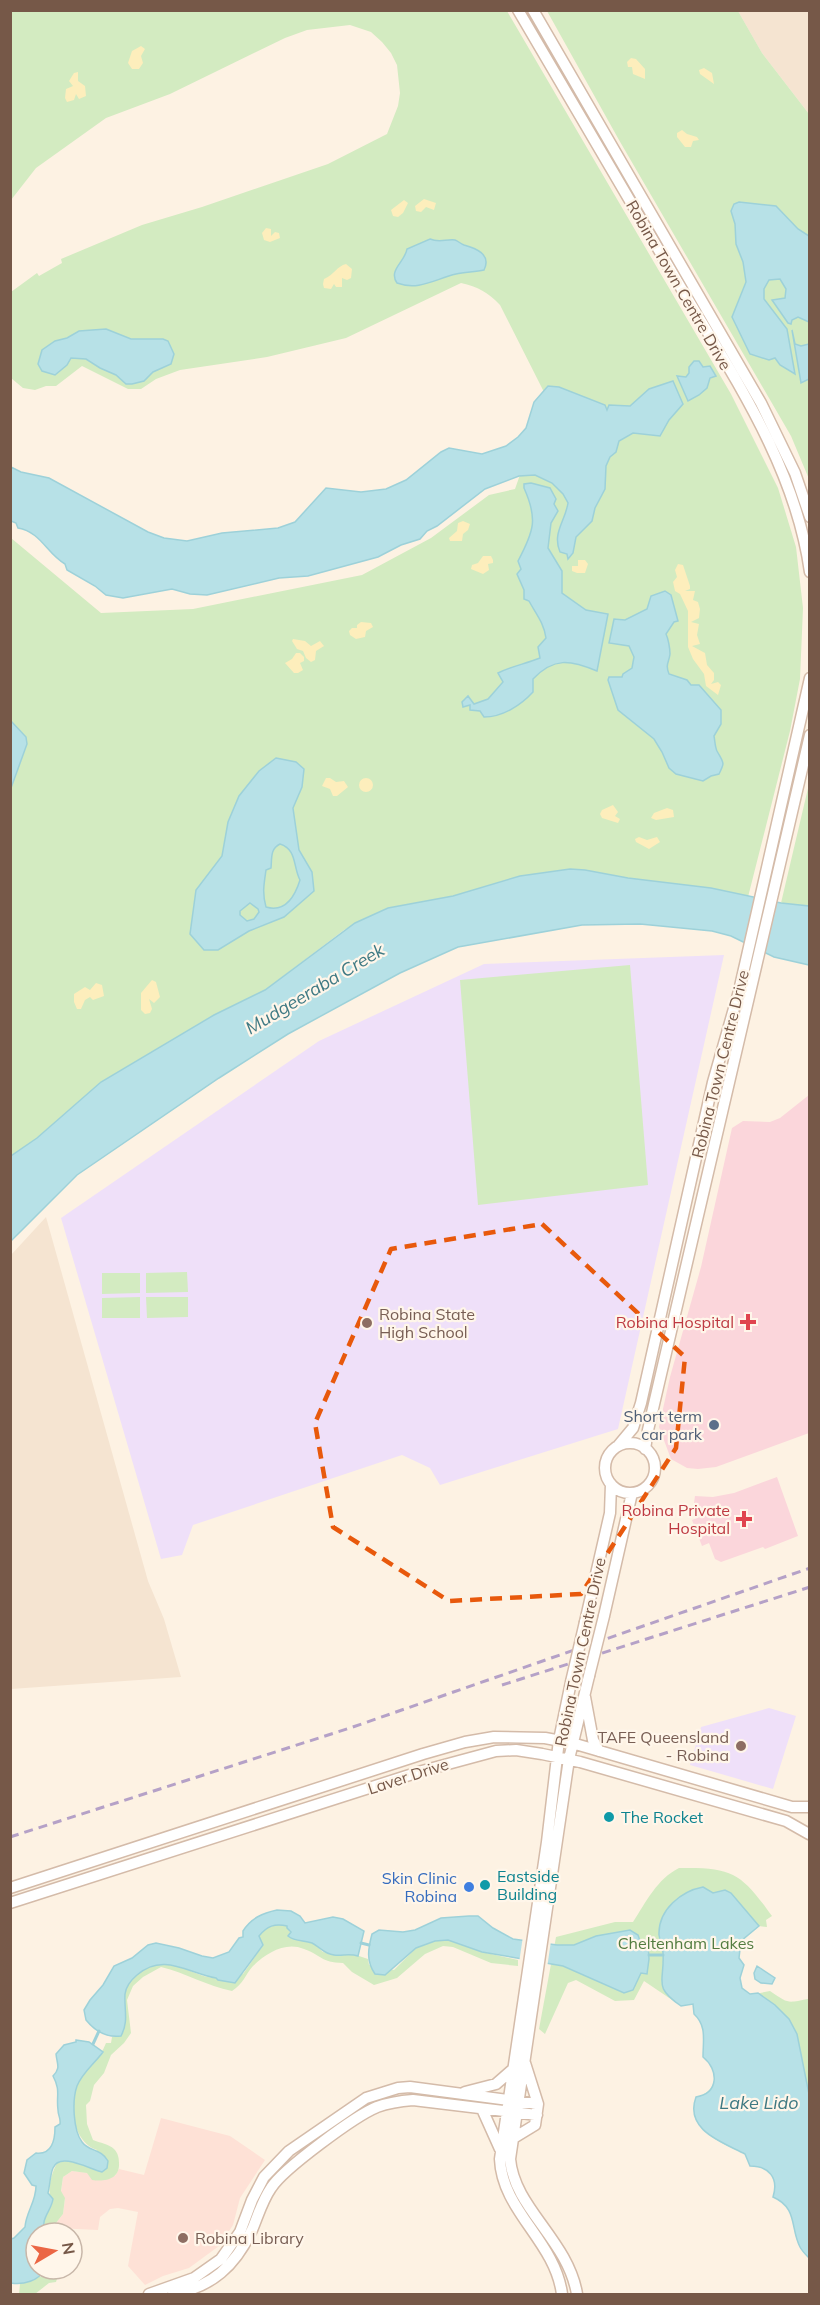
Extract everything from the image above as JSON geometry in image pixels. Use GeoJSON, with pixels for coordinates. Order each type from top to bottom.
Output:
{"type":"FeatureCollection","features":[{"type":"Feature","properties":{"kind":"main road","name":"Robina Town Centre Drive"},"geometry":{"type":"LineString","coordinates":[[518,10],[708,323],[741,369],[783,446],[810,517]]}},
{"type":"Feature","properties":{"kind":"main road","name":"Robina Town Centre Drive"},"geometry":{"type":"LineString","coordinates":[[533,10],[708,323],[734,379],[770,444],[783,471],[800,524],[810,572]]}},
{"type":"Feature","properties":{"kind":"main road","name":"Robina Town Centre Drive"},"geometry":{"type":"LineString","coordinates":[[645,1449],[772,872],[810,678]]}},
{"type":"Feature","properties":{"kind":"main road","name":"Robina Town Centre Drive"},"geometry":{"type":"LineString","coordinates":[[772,872],[810,735]]}},
{"type":"Feature","properties":{"kind":"main road","name":"Robina Town Centre Drive"},"geometry":{"type":"LineString","coordinates":[[618,1446],[633,1428],[641,1403],[713,1082],[744,992]]}},
{"type":"Feature","properties":{"kind":"main road"},"geometry":{"type":"LineString","coordinates":[[632,1444],[645,1449],[653,1460],[654,1473],[646,1487],[632,1493],[625,1492],[611,1484],[605,1467],[609,1455],[618,1446],[632,1444]]}},
{"type":"Feature","properties":{"kind":"main road","name":"Robina Town Centre Drive"},"geometry":{"type":"LineString","coordinates":[[538,1929],[559,1740],[610,1513],[611,1484]]}},
{"type":"Feature","properties":{"kind":"main road","name":"Robina Town Centre Drive"},"geometry":{"type":"LineString","coordinates":[[512,2107],[512,2070],[572,1743],[632,1493]]}},
{"type":"Feature","properties":{"kind":"main road"},"geometry":{"type":"LineString","coordinates":[[584,1694],[593,1740],[599,1751]]}},
{"type":"Feature","properties":{"kind":"main road","name":"Laver Drive"},"geometry":{"type":"LineString","coordinates":[[10,1888],[423,1754],[465,1742],[518,1736],[572,1743],[792,1807],[810,1807]]}},
{"type":"Feature","properties":{"kind":"main road","name":"Laver Drive"},"geometry":{"type":"LineString","coordinates":[[10,1903],[484,1753],[516,1750],[569,1759],[786,1821],[809,1834]]}},
{"type":"Feature","properties":{"kind":"main road"},"geometry":{"type":"LineString","coordinates":[[809,1834],[810,1820]]}},
{"type":"Feature","properties":{"kind":"main road","name":"Robina Town Centre Drive"},"geometry":{"type":"LineString","coordinates":[[512,2107],[524,2060],[531,1973]]}},
{"type":"Feature","properties":{"kind":"main road"},"geometry":{"type":"LineString","coordinates":[[512,2139],[535,2125],[538,2110],[524,2060]]}},
{"type":"Feature","properties":{"kind":"main road"},"geometry":{"type":"LineString","coordinates":[[459,2094],[496,2084],[512,2070]]}},
{"type":"Feature","properties":{"kind":"main road"},"geometry":{"type":"LineString","coordinates":[[149,2295],[194,2278],[221,2259],[240,2232],[255,2192],[275,2163],[357,2104],[379,2093],[398,2088],[428,2088],[512,2107],[538,2110]]}},
{"type":"Feature","properties":{"kind":"main road"},"geometry":{"type":"LineString","coordinates":[[173,2295],[200,2288],[220,2274],[244,2244],[265,2199],[277,2181],[295,2164],[366,2113],[394,2102],[413,2100],[482,2109],[512,2107]]}},
{"type":"Feature","properties":{"kind":"main road"},"geometry":{"type":"LineString","coordinates":[[512,2107],[510,2159],[513,2179],[567,2261],[577,2295]]}},
{"type":"Feature","properties":{"kind":"main road"},"geometry":{"type":"LineString","coordinates":[[512,2107],[501,2150],[500,2171],[503,2184],[551,2258],[562,2295]]}},
{"type":"Feature","properties":{"kind":"main road"},"geometry":{"type":"LineString","coordinates":[[482,2109],[501,2150]]}},
{"type":"Feature","properties":{"kind":"highlighted area"},"geometry":{"type":"Polygon","coordinates":[[[542,1224],[685,1357],[676,1448],[581,1594],[449,1601],[333,1527],[315,1423],[391,1249],[542,1224]]]}},
{"type":"Feature","properties":{"kind":"shaded area"},"geometry":{"type":"Polygon","coordinates":[[[738,11],[809,11],[809,114],[762,53],[738,11]]]}},
{"type":"Feature","properties":{"kind":"shaded area","name":"Robina State High School"},"geometry":{"type":"Polygon","coordinates":[[[724,955],[618,1429],[440,1485],[430,1468],[402,1455],[193,1525],[182,1555],[161,1559],[61,1218],[319,1041],[484,964],[724,955]]]}},
{"type":"Feature","properties":{"kind":"shaded area","name":"Robina Hospital"},"geometry":{"type":"Polygon","coordinates":[[[809,1095],[809,1433],[716,1467],[687,1468],[671,1459],[659,1427],[670,1377],[701,1267],[732,1128],[743,1121],[770,1122],[780,1118],[809,1095]]]}},
{"type":"Feature","properties":{"kind":"shaded area"},"geometry":{"type":"Polygon","coordinates":[[[46,1217],[148,1581],[164,1619],[181,1677],[11,1689],[11,1255],[46,1217]]]}},
{"type":"Feature","properties":{"kind":"shaded area","name":"Robina Private Hospital"},"geometry":{"type":"Polygon","coordinates":[[[777,1477],[798,1536],[721,1562],[715,1559],[709,1543],[702,1546],[692,1520],[699,1517],[694,1503],[695,1496],[713,1497],[734,1493],[777,1477]]]}},
{"type":"Feature","properties":{"kind":"shaded area","name":"TAFE Queensland - Robina"},"geometry":{"type":"Polygon","coordinates":[[[769,1708],[796,1716],[773,1789],[690,1765],[701,1727],[769,1708]]]}},
{"type":"Feature","properties":{"kind":"shaded area"},"geometry":{"type":"Polygon","coordinates":[[[161,2118],[230,2136],[265,2160],[240,2198],[233,2225],[219,2246],[189,2268],[163,2276],[145,2285],[128,2266],[138,2212],[118,2208],[110,2209],[100,2217],[98,2230],[84,2229],[84,2221],[58,2221],[63,2214],[65,2199],[61,2192],[63,2177],[72,2171],[115,2176],[119,2169],[144,2175],[161,2118]]]}},
{"type":"Feature","properties":{"kind":"green space"},"geometry":{"type":"Polygon","coordinates":[[[507,11],[731,394],[778,488],[796,547],[803,608],[800,679],[790,731],[748,897],[711,888],[570,869],[520,876],[453,896],[388,908],[344,930],[265,990],[214,1015],[101,1082],[37,1138],[11,1156],[11,538],[101,613],[193,609],[362,575],[431,538],[489,495],[515,489],[547,398],[500,305],[482,291],[461,283],[346,338],[267,357],[180,370],[156,379],[141,389],[128,389],[82,366],[56,386],[46,386],[35,390],[23,388],[11,378],[11,292],[37,273],[39,276],[62,263],[61,259],[142,225],[328,164],[387,134],[398,106],[400,93],[397,65],[391,53],[371,32],[350,25],[307,30],[285,38],[170,94],[106,118],[36,168],[11,200],[10,12],[507,11]]]}},
{"type":"Feature","properties":{"kind":"green space"},"geometry":{"type":"Polygon","coordinates":[[[547,11],[738,11],[762,53],[809,114],[809,479],[791,436],[547,11]]]}},
{"type":"Feature","properties":{"kind":"green space"},"geometry":{"type":"Polygon","coordinates":[[[809,784],[809,906],[781,903],[809,784]]]}},
{"type":"Feature","properties":{"kind":"green space"},"geometry":{"type":"Polygon","coordinates":[[[630,965],[648,1185],[478,1205],[460,980],[630,965]]]}},
{"type":"Feature","properties":{"kind":"green space"},"geometry":{"type":"Polygon","coordinates":[[[187,1272],[188,1292],[146,1293],[146,1273],[187,1272]]]}},
{"type":"Feature","properties":{"kind":"green space"},"geometry":{"type":"Polygon","coordinates":[[[102,1273],[140,1273],[140,1293],[102,1294],[102,1273]]]}},
{"type":"Feature","properties":{"kind":"green space"},"geometry":{"type":"Polygon","coordinates":[[[140,1297],[140,1318],[102,1318],[102,1298],[140,1297]]]}},
{"type":"Feature","properties":{"kind":"green space"},"geometry":{"type":"Polygon","coordinates":[[[146,1297],[188,1297],[188,1317],[147,1318],[146,1297]]]}},
{"type":"Feature","properties":{"kind":"green space","name":"Lake Lido"},"geometry":{"type":"Polygon","coordinates":[[[679,1868],[712,1869],[734,1876],[752,1890],[772,1916],[766,1920],[767,1927],[759,1926],[741,1941],[739,1958],[744,1965],[740,1978],[742,1988],[750,1995],[770,1991],[788,2001],[808,1999],[809,2258],[797,2240],[790,2213],[781,2202],[773,2197],[775,2184],[771,2174],[762,2168],[750,2166],[745,2154],[716,2140],[700,2126],[695,2118],[696,2097],[704,2094],[713,2086],[714,2074],[703,2057],[703,2028],[694,2014],[693,2004],[681,2006],[644,1981],[634,2000],[615,2001],[576,1980],[568,1983],[545,2034],[539,2029],[556,1937],[615,1922],[633,1922],[658,1885],[679,1868]]]}},
{"type":"Feature","properties":{"kind":"green space"},"geometry":{"type":"Polygon","coordinates":[[[281,1924],[288,1926],[292,1939],[313,1943],[323,1952],[341,1955],[350,1953],[368,1959],[369,1965],[394,1970],[416,1948],[435,1941],[448,1940],[482,1952],[518,1960],[518,1966],[491,1963],[453,1947],[443,1946],[425,1954],[397,1978],[374,1985],[352,1972],[343,1963],[326,1960],[304,1949],[290,1946],[283,1947],[264,1957],[253,1966],[242,1982],[232,1991],[161,1967],[143,1977],[133,1986],[127,2000],[131,2033],[111,2055],[86,2105],[87,2124],[93,2140],[110,2146],[115,2151],[119,2161],[117,2173],[111,2178],[92,2180],[87,2173],[72,2171],[63,2177],[61,2191],[65,2198],[63,2214],[58,2221],[45,2221],[52,2205],[50,2184],[57,2163],[66,2161],[87,2165],[97,2150],[89,2146],[78,2132],[73,2114],[74,2094],[80,2080],[106,2043],[111,2043],[112,2037],[121,2035],[124,2024],[125,1996],[127,1987],[133,1978],[150,1966],[160,1963],[178,1966],[215,1978],[243,1974],[263,1945],[258,1936],[265,1928],[281,1924]]]}},
{"type":"Feature","properties":{"kind":"green space"},"geometry":{"type":"Polygon","coordinates":[[[28,2281],[56,2281],[49,2283],[35,2294],[19,2294],[20,2284],[28,2281]]]}},
{"type":"Feature","properties":{"kind":"sand"},"geometry":{"type":"Polygon","coordinates":[[[141,46],[145,49],[141,56],[143,63],[139,69],[132,69],[128,63],[132,51],[141,46]]]}},
{"type":"Feature","properties":{"kind":"sand"},"geometry":{"type":"Polygon","coordinates":[[[631,58],[636,59],[645,69],[645,79],[633,74],[632,67],[628,67],[627,62],[631,58]]]}},
{"type":"Feature","properties":{"kind":"sand"},"geometry":{"type":"Polygon","coordinates":[[[704,68],[712,73],[714,84],[700,74],[699,70],[704,68]]]}},
{"type":"Feature","properties":{"kind":"sand"},"geometry":{"type":"Polygon","coordinates":[[[78,72],[78,81],[85,86],[86,96],[79,99],[76,94],[74,100],[67,102],[66,89],[73,86],[69,81],[74,73],[78,72]]]}},
{"type":"Feature","properties":{"kind":"sand"},"geometry":{"type":"Polygon","coordinates":[[[682,130],[699,140],[693,141],[691,147],[685,147],[677,137],[677,133],[682,130]]]}},
{"type":"Feature","properties":{"kind":"sand"},"geometry":{"type":"Polygon","coordinates":[[[424,199],[436,203],[434,210],[426,207],[421,212],[416,211],[415,206],[424,199]]]}},
{"type":"Feature","properties":{"kind":"sand"},"geometry":{"type":"Polygon","coordinates":[[[404,200],[408,203],[403,213],[398,217],[393,216],[391,210],[404,200]]]}},
{"type":"Feature","properties":{"kind":"sand"},"geometry":{"type":"Polygon","coordinates":[[[266,228],[271,229],[271,236],[275,232],[279,233],[280,238],[270,242],[264,240],[262,233],[266,228]]]}},
{"type":"Feature","properties":{"kind":"sand"},"geometry":{"type":"Polygon","coordinates":[[[346,264],[352,269],[351,278],[347,280],[342,278],[342,287],[336,287],[334,284],[331,289],[324,288],[324,279],[346,264]]]}},
{"type":"Feature","properties":{"kind":"sand"},"geometry":{"type":"Polygon","coordinates":[[[463,521],[470,524],[468,530],[463,534],[462,541],[450,541],[449,538],[457,531],[458,523],[463,521]]]}},
{"type":"Feature","properties":{"kind":"sand"},"geometry":{"type":"Polygon","coordinates":[[[483,556],[491,556],[493,563],[488,564],[489,570],[483,574],[471,569],[472,565],[478,563],[483,556]]]}},
{"type":"Feature","properties":{"kind":"sand"},"geometry":{"type":"Polygon","coordinates":[[[578,560],[585,560],[588,564],[585,573],[572,571],[572,566],[578,566],[578,560]]]}},
{"type":"Feature","properties":{"kind":"sand"},"geometry":{"type":"Polygon","coordinates":[[[678,564],[683,565],[690,586],[690,589],[685,591],[695,591],[693,600],[698,602],[700,609],[699,618],[691,622],[699,624],[697,635],[700,644],[692,646],[705,653],[707,665],[714,673],[714,680],[711,684],[718,682],[721,685],[718,695],[706,686],[704,674],[693,659],[688,647],[688,611],[680,594],[675,591],[673,582],[677,577],[675,570],[678,564]]]}},
{"type":"Feature","properties":{"kind":"sand"},"geometry":{"type":"Polygon","coordinates":[[[361,622],[371,623],[373,627],[366,631],[365,637],[356,639],[350,635],[349,631],[357,628],[361,622]]]}},
{"type":"Feature","properties":{"kind":"sand"},"geometry":{"type":"Polygon","coordinates":[[[293,639],[305,641],[311,646],[320,641],[324,646],[316,651],[315,660],[311,662],[303,651],[297,649],[293,639]]]}},
{"type":"Feature","properties":{"kind":"sand"},"geometry":{"type":"Polygon","coordinates":[[[296,653],[304,657],[304,661],[300,663],[303,670],[294,673],[285,663],[296,653]]]}},
{"type":"Feature","properties":{"kind":"sand"},"geometry":{"type":"Polygon","coordinates":[[[326,778],[336,782],[344,781],[348,787],[337,796],[333,796],[330,789],[322,786],[326,778]]]}},
{"type":"Feature","properties":{"kind":"sand"},"geometry":{"type":"Polygon","coordinates":[[[363,778],[369,778],[373,785],[369,792],[363,792],[359,788],[359,782],[363,778]]]}},
{"type":"Feature","properties":{"kind":"sand"},"geometry":{"type":"Polygon","coordinates":[[[613,805],[618,812],[615,816],[620,819],[618,823],[602,818],[600,814],[602,810],[613,805]]]}},
{"type":"Feature","properties":{"kind":"sand"},"geometry":{"type":"Polygon","coordinates":[[[667,808],[673,810],[674,817],[656,820],[651,818],[654,813],[667,808]]]}},
{"type":"Feature","properties":{"kind":"sand"},"geometry":{"type":"Polygon","coordinates":[[[639,837],[647,840],[657,837],[660,842],[649,849],[636,842],[635,839],[639,837]]]}},
{"type":"Feature","properties":{"kind":"sand"},"geometry":{"type":"Polygon","coordinates":[[[152,980],[156,982],[160,997],[154,1003],[149,999],[152,1009],[150,1013],[145,1014],[141,1010],[141,993],[152,980]]]}},
{"type":"Feature","properties":{"kind":"sand"},"geometry":{"type":"Polygon","coordinates":[[[96,983],[102,985],[104,996],[93,1000],[90,997],[85,1000],[81,1009],[77,1009],[74,994],[85,987],[90,990],[96,983]]]}},
{"type":"Feature","properties":{"kind":"water"},"geometry":{"type":"Polygon","coordinates":[[[739,202],[776,206],[798,229],[809,236],[809,322],[798,317],[792,320],[791,324],[788,323],[772,300],[785,298],[786,289],[780,279],[769,280],[764,289],[764,299],[787,329],[795,374],[780,365],[775,358],[769,360],[750,354],[732,317],[746,282],[743,262],[736,244],[735,224],[731,211],[734,204],[739,202]]]}},
{"type":"Feature","properties":{"kind":"water"},"geometry":{"type":"Polygon","coordinates":[[[430,239],[455,240],[477,250],[486,260],[484,270],[456,274],[420,285],[397,283],[394,274],[407,249],[430,239]]]}},
{"type":"Feature","properties":{"kind":"water"},"geometry":{"type":"Polygon","coordinates":[[[106,329],[131,339],[168,341],[174,354],[171,364],[153,372],[144,381],[132,384],[126,384],[116,375],[86,359],[71,358],[67,365],[55,375],[42,371],[38,364],[42,350],[55,341],[67,338],[79,331],[106,329]]]}},
{"type":"Feature","properties":{"kind":"water"},"geometry":{"type":"Polygon","coordinates":[[[792,330],[795,344],[801,346],[809,344],[809,379],[801,383],[792,330]]]}},
{"type":"Feature","properties":{"kind":"water"},"geometry":{"type":"Polygon","coordinates":[[[694,361],[699,361],[703,367],[710,366],[716,376],[710,378],[707,388],[688,401],[677,376],[686,377],[694,361]]]}},
{"type":"Feature","properties":{"kind":"water"},"geometry":{"type":"Polygon","coordinates":[[[673,381],[683,404],[669,420],[660,436],[633,433],[619,441],[616,452],[610,457],[606,466],[605,489],[595,508],[592,521],[576,537],[573,553],[568,559],[567,554],[560,552],[557,539],[568,503],[552,483],[535,475],[519,476],[485,489],[437,526],[427,531],[420,539],[401,545],[378,557],[308,576],[279,578],[207,595],[190,594],[172,589],[123,598],[106,595],[67,570],[65,564],[33,534],[18,528],[16,523],[11,521],[11,467],[21,472],[49,478],[148,532],[164,538],[187,541],[222,533],[278,528],[295,522],[326,488],[361,492],[386,489],[406,480],[449,448],[482,454],[506,446],[526,428],[534,402],[548,386],[559,387],[605,405],[607,410],[609,405],[630,406],[649,389],[673,381]]]}},
{"type":"Feature","properties":{"kind":"water"},"geometry":{"type":"Polygon","coordinates":[[[531,483],[550,488],[556,499],[554,504],[558,511],[551,523],[548,548],[562,571],[562,593],[586,610],[608,614],[597,671],[570,663],[555,664],[533,679],[533,692],[523,701],[505,713],[484,717],[480,711],[470,710],[470,705],[463,707],[462,702],[468,696],[474,704],[488,699],[503,682],[498,673],[540,658],[538,647],[546,638],[529,601],[524,599],[524,590],[517,574],[521,569],[518,561],[531,533],[531,508],[524,484],[531,483]]]}},
{"type":"Feature","properties":{"kind":"water"},"geometry":{"type":"Polygon","coordinates":[[[665,591],[671,595],[678,621],[674,622],[666,634],[670,652],[667,666],[669,674],[687,680],[691,685],[699,685],[721,710],[721,724],[714,736],[716,749],[723,765],[719,774],[703,781],[676,774],[669,768],[654,739],[618,710],[608,680],[609,677],[622,677],[632,668],[634,657],[629,646],[609,643],[614,619],[625,620],[647,609],[651,596],[665,591]]]}},
{"type":"Feature","properties":{"kind":"water"},"geometry":{"type":"Polygon","coordinates":[[[11,721],[26,737],[27,744],[11,788],[11,721]]]}},
{"type":"Feature","properties":{"kind":"water"},"geometry":{"type":"Polygon","coordinates":[[[276,758],[296,762],[304,769],[302,787],[293,808],[299,850],[312,872],[314,891],[284,917],[249,931],[218,950],[204,950],[190,934],[196,890],[222,856],[228,822],[239,796],[259,771],[276,758]],[[280,844],[273,851],[271,868],[266,870],[264,897],[266,907],[279,908],[289,902],[300,880],[292,854],[280,844]],[[250,903],[240,911],[240,915],[247,921],[254,919],[259,912],[250,903]]]}},
{"type":"Feature","properties":{"kind":"water","name":"Mudgeeraba Creek"},"geometry":{"type":"Polygon","coordinates":[[[570,869],[711,888],[781,903],[809,906],[809,965],[774,957],[731,936],[712,931],[640,924],[582,925],[458,947],[400,973],[288,1034],[219,1078],[77,1175],[11,1241],[11,1156],[37,1138],[101,1082],[214,1015],[265,990],[355,923],[388,908],[453,896],[520,876],[570,869]]]}},
{"type":"Feature","properties":{"kind":"water","name":"Lake Lido"},"geometry":{"type":"Polygon","coordinates":[[[703,1887],[713,1893],[725,1890],[731,1893],[759,1926],[741,1941],[739,1958],[744,1965],[740,1978],[742,1988],[750,1994],[758,1993],[775,2005],[789,2019],[797,2034],[809,2094],[809,2258],[797,2240],[790,2213],[781,2202],[773,2197],[775,2184],[771,2174],[762,2168],[750,2166],[745,2154],[707,2133],[695,2118],[696,2097],[704,2095],[713,2086],[714,2074],[703,2057],[703,2028],[694,2014],[693,2004],[681,2006],[663,1988],[663,1951],[659,1935],[662,1917],[667,1909],[680,1897],[703,1887]]]}},
{"type":"Feature","properties":{"kind":"water"},"geometry":{"type":"Polygon","coordinates":[[[277,1910],[291,1911],[300,1916],[305,1923],[333,1917],[343,1919],[364,1931],[358,1956],[327,1953],[312,1943],[288,1936],[291,1932],[287,1926],[275,1925],[259,1936],[263,1945],[235,1983],[218,1980],[176,1966],[156,1965],[137,1975],[128,1986],[125,1994],[125,2025],[121,2036],[101,2033],[86,2020],[84,2010],[114,1966],[132,1958],[148,1945],[156,1943],[213,1958],[229,1952],[239,1938],[243,1937],[246,1926],[254,1919],[277,1910]]]}},
{"type":"Feature","properties":{"kind":"water"},"geometry":{"type":"Polygon","coordinates":[[[478,1916],[513,1939],[557,1945],[574,1945],[596,1936],[630,1930],[638,1935],[641,1944],[648,1944],[647,1974],[641,1973],[633,1990],[624,1993],[563,1966],[482,1952],[448,1940],[435,1941],[416,1948],[385,1975],[375,1974],[372,1969],[369,1960],[370,1945],[372,1934],[379,1930],[403,1932],[415,1930],[441,1918],[478,1916]]]}},
{"type":"Feature","properties":{"kind":"water"},"geometry":{"type":"Polygon","coordinates":[[[757,1966],[775,1978],[772,1984],[761,1983],[755,1979],[754,1973],[757,1966]]]}},
{"type":"Feature","properties":{"kind":"water"},"geometry":{"type":"Polygon","coordinates":[[[76,2040],[89,2042],[103,2052],[79,2081],[74,2099],[74,2115],[82,2142],[105,2157],[108,2161],[107,2168],[102,2172],[69,2161],[57,2163],[53,2168],[48,2193],[53,2199],[44,2221],[26,2221],[36,2192],[36,2186],[32,2185],[24,2173],[27,2160],[36,2153],[46,2152],[52,2146],[55,2127],[60,2124],[58,2089],[53,2076],[58,2068],[56,2054],[64,2045],[76,2042],[76,2040]]]}},
{"type":"Feature","properties":{"kind":"water"},"geometry":{"type":"Polygon","coordinates":[[[24,2228],[24,2281],[30,2281],[11,2283],[11,2239],[24,2228]]]}},
{"type":"Feature","properties":{"kind":"pier"},"geometry":{"type":"Polygon","coordinates":[[[523,1936],[551,1941],[547,1968],[519,1963],[523,1936]]]}},
{"type":"Feature","properties":{"kind":"waterway"},"geometry":{"type":"LineString","coordinates":[[361,1943],[369,1945]]}},
{"type":"Feature","properties":{"kind":"waterway"},"geometry":{"type":"LineString","coordinates":[[649,1955],[663,1955]]}},
{"type":"Feature","properties":{"kind":"waterway"},"geometry":{"type":"LineString","coordinates":[[93,2044],[99,2031]]}},
{"type":"Feature","properties":{"kind":"railway"},"geometry":{"type":"LineString","coordinates":[[10,1837],[350,1728],[810,1568]]}},
{"type":"Feature","properties":{"kind":"railway"},"geometry":{"type":"LineString","coordinates":[[502,1685],[810,1587]]}},
{"type":"Feature","properties":{"kind":"place","name":"Robina Hospital"},"geometry":{"type":"Point","coordinates":[748,1322]}},
{"type":"Feature","properties":{"kind":"place","name":"Robina State High School"},"geometry":{"type":"Point","coordinates":[367,1323]}},
{"type":"Feature","properties":{"kind":"place","name":"Short term car park"},"geometry":{"type":"Point","coordinates":[714,1425]}},
{"type":"Feature","properties":{"kind":"place","name":"Robina Private Hospital"},"geometry":{"type":"Point","coordinates":[744,1519]}},
{"type":"Feature","properties":{"kind":"place","name":"TAFE Queensland - Robina"},"geometry":{"type":"Point","coordinates":[741,1746]}},
{"type":"Feature","properties":{"kind":"place","name":"The Rocket"},"geometry":{"type":"Point","coordinates":[609,1817]}},
{"type":"Feature","properties":{"kind":"place","name":"Eastside Building"},"geometry":{"type":"Point","coordinates":[485,1885]}},
{"type":"Feature","properties":{"kind":"place","name":"Skin Clinic Robina"},"geometry":{"type":"Point","coordinates":[469,1887]}},
{"type":"Feature","properties":{"kind":"place","name":"Robina Library"},"geometry":{"type":"Point","coordinates":[183,2238]}},
{"type":"Feature","properties":{"kind":"park label","name":"Cheltenham Lakes"},"geometry":{"type":"Point","coordinates":[686,1943]}}]}
